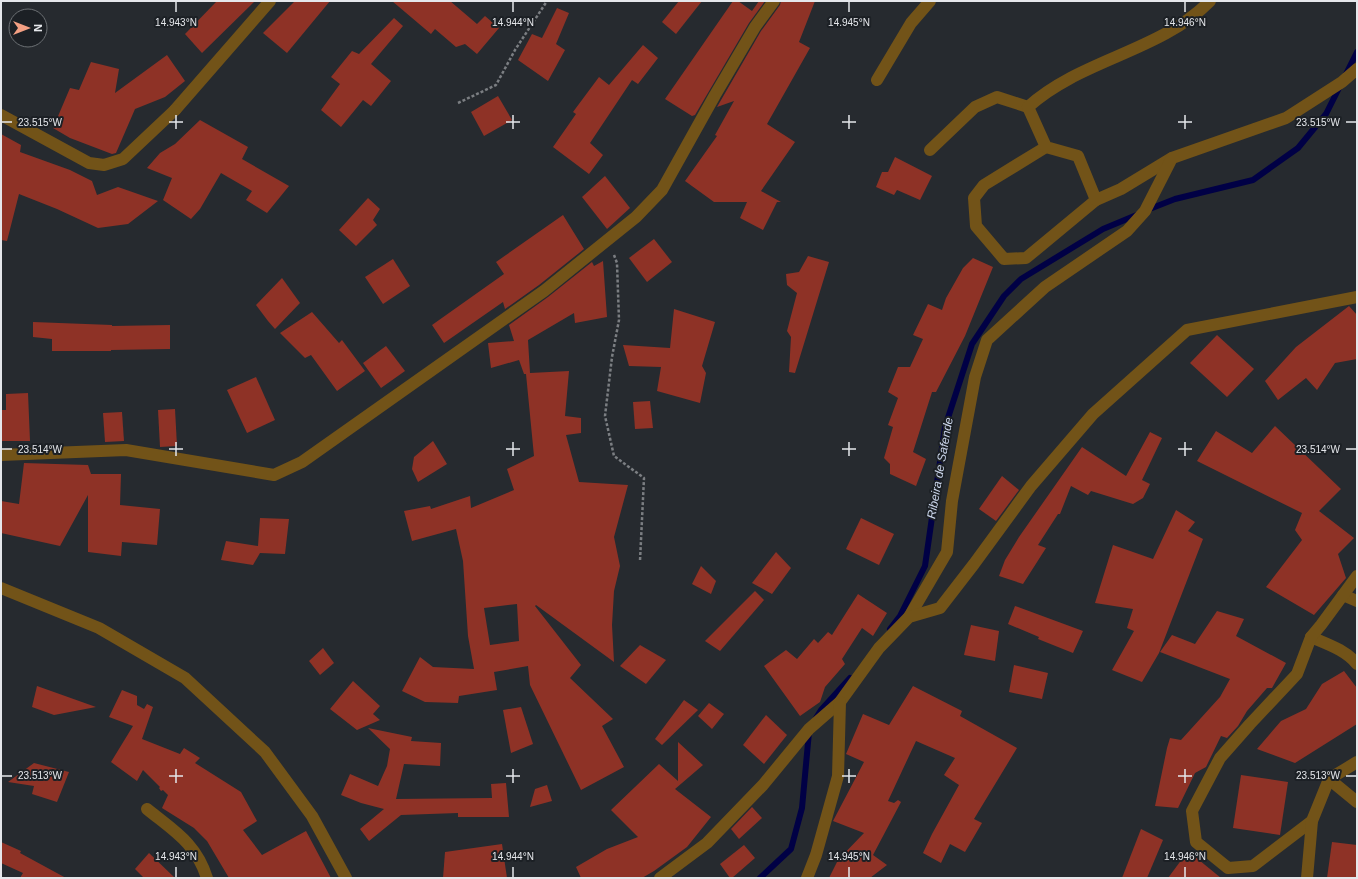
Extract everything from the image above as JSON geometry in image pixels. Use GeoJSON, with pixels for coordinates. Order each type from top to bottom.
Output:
{"type":"FeatureCollection","features":[{"type":"Feature","properties":{"kind":"street"},"geometry":{"type":"LineString","coordinates":[[1,115],[89,163],[104,165],[123,159],[175,110],[270,1]]}},
{"type":"Feature","properties":{"kind":"street"},"geometry":{"type":"LineString","coordinates":[[1,455],[126,450],[274,475],[302,462],[544,290],[636,217],[662,190],[747,41],[774,1]]}},
{"type":"Feature","properties":{"kind":"street"},"geometry":{"type":"LineString","coordinates":[[877,80],[911,23],[930,1]]}},
{"type":"Feature","properties":{"kind":"street"},"geometry":{"type":"LineString","coordinates":[[1028,108],[1041,95],[1068,79],[1157,38],[1198,13],[1210,1]]}},
{"type":"Feature","properties":{"kind":"street"},"geometry":{"type":"LineString","coordinates":[[1096,200],[1078,156],[1046,147],[984,185],[974,198],[976,226],[1004,259],[1026,258],[1096,200],[1121,188],[1172,158],[1286,118],[1342,82],[1357,69]]}},
{"type":"Feature","properties":{"kind":"street"},"geometry":{"type":"LineString","coordinates":[[930,150],[975,106],[997,97],[1028,108],[1046,147]]}},
{"type":"Feature","properties":{"kind":"street"},"geometry":{"type":"LineString","coordinates":[[660,878],[707,843],[763,785],[809,729],[840,702],[879,648],[909,617],[947,552],[952,501],[975,378],[987,340],[1045,287],[1127,231],[1145,211],[1172,158]]}},
{"type":"Feature","properties":{"kind":"street"},"geometry":{"type":"LineString","coordinates":[[909,617],[940,608],[1031,486],[1092,414],[1187,330],[1357,297]]}},
{"type":"Feature","properties":{"kind":"street"},"geometry":{"type":"LineString","coordinates":[[1253,866],[1228,868],[1196,842],[1192,811],[1220,758],[1297,674],[1311,637],[1322,625],[1357,576]]}},
{"type":"Feature","properties":{"kind":"street"},"geometry":{"type":"LineString","coordinates":[[1,588],[99,628],[185,678],[265,752],[312,816],[346,878]]}},
{"type":"Feature","properties":{"kind":"street"},"geometry":{"type":"LineString","coordinates":[[1343,595],[1357,601]]}},
{"type":"Feature","properties":{"kind":"street"},"geometry":{"type":"LineString","coordinates":[[1311,637],[1334,646],[1352,658],[1357,664]]}},
{"type":"Feature","properties":{"kind":"street"},"geometry":{"type":"LineString","coordinates":[[807,878],[816,855],[838,776],[840,702]]}},
{"type":"Feature","properties":{"kind":"street"},"geometry":{"type":"LineString","coordinates":[[1307,878],[1312,821],[1329,779],[1357,762]]}},
{"type":"Feature","properties":{"kind":"street"},"geometry":{"type":"LineString","coordinates":[[1329,779],[1357,802]]}},
{"type":"Feature","properties":{"kind":"street"},"geometry":{"type":"LineString","coordinates":[[147,809],[187,841],[203,864],[207,878]]}},
{"type":"Feature","properties":{"kind":"street"},"geometry":{"type":"LineString","coordinates":[[1242,878],[1253,866],[1312,821]]}},
{"type":"Feature","properties":{"kind":"path"},"geometry":{"type":"LineString","coordinates":[[458,103],[496,85],[515,50],[548,1]]}},
{"type":"Feature","properties":{"kind":"path"},"geometry":{"type":"LineString","coordinates":[[608,240],[617,263],[619,320],[612,357],[605,416],[614,456],[644,478],[640,560]]}},
{"type":"Feature","properties":{"kind":"building"},"geometry":{"type":"Polygon","coordinates":[[[217,1],[255,1],[202,53],[185,34],[217,1]]]}},
{"type":"Feature","properties":{"kind":"building"},"geometry":{"type":"Polygon","coordinates":[[[295,1],[330,1],[287,53],[263,33],[295,1]]]}},
{"type":"Feature","properties":{"kind":"building"},"geometry":{"type":"Polygon","coordinates":[[[392,1],[450,1],[477,24],[485,16],[499,28],[477,54],[465,44],[456,47],[435,29],[431,34],[392,1]]]}},
{"type":"Feature","properties":{"kind":"building"},"geometry":{"type":"Polygon","coordinates":[[[679,1],[702,1],[676,34],[662,22],[679,1]]]}},
{"type":"Feature","properties":{"kind":"building"},"geometry":{"type":"Polygon","coordinates":[[[733,1],[738,1],[752,11],[759,1],[765,1],[749,23],[695,115],[692,116],[665,99],[733,1]]]}},
{"type":"Feature","properties":{"kind":"building"},"geometry":{"type":"Polygon","coordinates":[[[781,1],[815,1],[799,42],[810,48],[767,124],[795,142],[761,191],[781,202],[777,202],[763,230],[740,218],[747,202],[714,202],[685,181],[717,136],[715,135],[734,101],[717,107],[761,31],[780,5],[781,1]]]}},
{"type":"Feature","properties":{"kind":"building"},"geometry":{"type":"Polygon","coordinates":[[[557,8],[569,13],[556,44],[565,50],[548,81],[518,60],[532,34],[542,38],[557,8]]]}},
{"type":"Feature","properties":{"kind":"building"},"geometry":{"type":"Polygon","coordinates":[[[394,18],[403,26],[371,64],[391,81],[371,106],[363,100],[341,127],[321,110],[340,84],[331,77],[352,51],[359,54],[394,18]]]}},
{"type":"Feature","properties":{"kind":"building"},"geometry":{"type":"Polygon","coordinates":[[[643,45],[658,58],[638,84],[632,80],[590,143],[603,155],[589,174],[553,147],[576,114],[573,112],[599,77],[609,85],[643,45]]]}},
{"type":"Feature","properties":{"kind":"building"},"geometry":{"type":"Polygon","coordinates":[[[167,55],[185,81],[165,97],[135,109],[116,153],[112,154],[70,138],[53,128],[70,88],[79,90],[91,62],[119,69],[115,93],[167,55]]]}},
{"type":"Feature","properties":{"kind":"building"},"geometry":{"type":"Polygon","coordinates":[[[498,96],[512,120],[484,136],[471,112],[498,96]]]}},
{"type":"Feature","properties":{"kind":"building"},"geometry":{"type":"Polygon","coordinates":[[[200,120],[248,147],[242,159],[289,186],[267,213],[246,200],[252,191],[221,173],[200,209],[191,219],[163,200],[172,178],[147,168],[160,153],[175,144],[200,120]]]}},
{"type":"Feature","properties":{"kind":"building"},"geometry":{"type":"Polygon","coordinates":[[[1,134],[21,145],[20,152],[70,170],[92,181],[97,195],[118,187],[158,201],[128,224],[98,228],[57,209],[19,194],[7,241],[1,240],[1,134]]]}},
{"type":"Feature","properties":{"kind":"building"},"geometry":{"type":"Polygon","coordinates":[[[895,157],[932,176],[920,200],[897,190],[894,195],[876,187],[882,172],[888,172],[895,157]]]}},
{"type":"Feature","properties":{"kind":"building"},"geometry":{"type":"Polygon","coordinates":[[[605,176],[630,208],[607,229],[582,197],[605,176]]]}},
{"type":"Feature","properties":{"kind":"building"},"geometry":{"type":"Polygon","coordinates":[[[368,198],[380,209],[373,220],[377,225],[356,246],[339,230],[368,198]]]}},
{"type":"Feature","properties":{"kind":"building"},"geometry":{"type":"Polygon","coordinates":[[[563,215],[584,249],[539,285],[505,309],[503,302],[444,343],[432,325],[504,274],[496,262],[563,215]]]}},
{"type":"Feature","properties":{"kind":"building"},"geometry":{"type":"Polygon","coordinates":[[[654,239],[672,262],[647,282],[629,258],[654,239]]]}},
{"type":"Feature","properties":{"kind":"building"},"geometry":{"type":"Polygon","coordinates":[[[808,256],[829,262],[795,373],[789,372],[791,337],[787,331],[797,293],[787,285],[786,274],[799,272],[808,256]]]}},
{"type":"Feature","properties":{"kind":"building"},"geometry":{"type":"Polygon","coordinates":[[[973,258],[993,267],[965,336],[936,392],[932,392],[913,452],[926,459],[916,486],[890,474],[890,464],[884,458],[893,427],[888,425],[898,398],[888,392],[898,367],[910,367],[923,339],[913,335],[928,304],[942,310],[946,298],[963,268],[973,258]]]}},
{"type":"Feature","properties":{"kind":"building"},"geometry":{"type":"Polygon","coordinates":[[[393,259],[410,286],[383,304],[365,277],[393,259]]]}},
{"type":"Feature","properties":{"kind":"building"},"geometry":{"type":"Polygon","coordinates":[[[603,261],[607,317],[575,323],[574,313],[528,340],[530,373],[569,371],[565,416],[581,418],[581,433],[566,435],[579,482],[628,485],[614,537],[620,566],[614,591],[612,625],[614,662],[536,605],[535,606],[581,665],[570,678],[613,719],[602,726],[624,767],[581,790],[530,685],[528,666],[494,672],[497,690],[459,696],[458,703],[425,702],[402,691],[420,657],[433,667],[474,669],[468,636],[463,561],[456,529],[412,541],[404,511],[430,506],[431,509],[470,496],[471,508],[514,490],[507,469],[534,456],[526,374],[524,374],[519,360],[491,368],[488,343],[514,341],[509,325],[548,297],[592,262],[594,266],[603,261]],[[517,604],[484,608],[490,645],[519,641],[517,604]]]}},
{"type":"Feature","properties":{"kind":"building"},"geometry":{"type":"Polygon","coordinates":[[[282,278],[300,303],[275,329],[256,305],[282,278]]]}},
{"type":"Feature","properties":{"kind":"building"},"geometry":{"type":"Polygon","coordinates":[[[1349,306],[1357,315],[1357,359],[1335,363],[1317,390],[1306,378],[1278,400],[1265,381],[1296,347],[1349,306]]]}},
{"type":"Feature","properties":{"kind":"building"},"geometry":{"type":"Polygon","coordinates":[[[674,309],[715,322],[702,366],[706,373],[700,403],[657,391],[661,367],[629,366],[623,345],[670,348],[674,309]]]}},
{"type":"Feature","properties":{"kind":"building"},"geometry":{"type":"Polygon","coordinates":[[[312,312],[339,343],[342,340],[365,371],[337,391],[311,355],[305,358],[280,333],[312,312]]]}},
{"type":"Feature","properties":{"kind":"building"},"geometry":{"type":"Polygon","coordinates":[[[33,322],[112,326],[170,325],[170,349],[52,351],[52,339],[33,337],[33,322]]]}},
{"type":"Feature","properties":{"kind":"building"},"geometry":{"type":"Polygon","coordinates":[[[1217,335],[1254,369],[1227,397],[1190,363],[1217,335]]]}},
{"type":"Feature","properties":{"kind":"building"},"geometry":{"type":"Polygon","coordinates":[[[386,346],[405,371],[381,388],[363,363],[386,346]]]}},
{"type":"Feature","properties":{"kind":"building"},"geometry":{"type":"Polygon","coordinates":[[[256,377],[275,420],[247,433],[227,390],[256,377]]]}},
{"type":"Feature","properties":{"kind":"building"},"geometry":{"type":"Polygon","coordinates":[[[28,393],[30,441],[1,441],[1,410],[6,410],[6,394],[28,393]]]}},
{"type":"Feature","properties":{"kind":"building"},"geometry":{"type":"Polygon","coordinates":[[[650,401],[653,428],[635,429],[633,402],[650,401]]]}},
{"type":"Feature","properties":{"kind":"building"},"geometry":{"type":"Polygon","coordinates":[[[175,409],[177,446],[160,447],[158,410],[175,409]]]}},
{"type":"Feature","properties":{"kind":"building"},"geometry":{"type":"Polygon","coordinates":[[[122,412],[124,441],[105,442],[103,413],[122,412]]]}},
{"type":"Feature","properties":{"kind":"building"},"geometry":{"type":"Polygon","coordinates":[[[1275,426],[1341,489],[1319,511],[1354,538],[1338,554],[1346,578],[1314,615],[1266,587],[1302,540],[1295,530],[1302,513],[1197,461],[1216,431],[1252,453],[1275,426]]]}},
{"type":"Feature","properties":{"kind":"building"},"geometry":{"type":"Polygon","coordinates":[[[1150,432],[1162,438],[1142,480],[1150,484],[1143,498],[1133,504],[1091,491],[1088,495],[1071,486],[1060,514],[1058,514],[1038,545],[1046,548],[1023,584],[999,576],[1005,560],[1019,537],[1082,447],[1126,476],[1150,432]]]}},
{"type":"Feature","properties":{"kind":"building"},"geometry":{"type":"Polygon","coordinates":[[[433,441],[447,464],[418,482],[412,469],[414,457],[433,441]]]}},
{"type":"Feature","properties":{"kind":"building"},"geometry":{"type":"Polygon","coordinates":[[[24,463],[88,465],[91,474],[121,474],[120,505],[160,509],[157,545],[122,542],[121,556],[88,552],[88,495],[60,546],[1,533],[1,501],[19,504],[24,463]]]}},
{"type":"Feature","properties":{"kind":"building"},"geometry":{"type":"Polygon","coordinates":[[[1002,476],[1019,490],[996,521],[979,509],[1002,476]]]}},
{"type":"Feature","properties":{"kind":"building"},"geometry":{"type":"Polygon","coordinates":[[[1176,510],[1195,522],[1188,531],[1203,539],[1159,653],[1142,682],[1112,670],[1134,631],[1127,628],[1133,609],[1095,603],[1113,545],[1153,559],[1176,510]]]}},
{"type":"Feature","properties":{"kind":"building"},"geometry":{"type":"Polygon","coordinates":[[[260,518],[289,519],[285,554],[260,553],[253,565],[221,560],[226,541],[258,546],[260,518]]]}},
{"type":"Feature","properties":{"kind":"building"},"geometry":{"type":"Polygon","coordinates":[[[861,518],[894,534],[879,565],[846,549],[861,518]]]}},
{"type":"Feature","properties":{"kind":"building"},"geometry":{"type":"Polygon","coordinates":[[[776,552],[791,568],[772,594],[752,583],[776,552]]]}},
{"type":"Feature","properties":{"kind":"building"},"geometry":{"type":"Polygon","coordinates":[[[701,566],[716,581],[711,594],[692,584],[701,566]]]}},
{"type":"Feature","properties":{"kind":"building"},"geometry":{"type":"Polygon","coordinates":[[[755,591],[764,600],[720,651],[705,641],[755,591]]]}},
{"type":"Feature","properties":{"kind":"building"},"geometry":{"type":"Polygon","coordinates":[[[858,594],[887,613],[873,636],[862,628],[842,659],[845,664],[825,687],[820,702],[800,716],[764,666],[786,650],[797,659],[814,639],[818,643],[828,632],[832,635],[858,594]]]}},
{"type":"Feature","properties":{"kind":"building"},"geometry":{"type":"Polygon","coordinates":[[[1015,606],[1083,631],[1073,653],[1038,639],[1039,637],[1008,624],[1015,606]]]}},
{"type":"Feature","properties":{"kind":"building"},"geometry":{"type":"Polygon","coordinates":[[[1217,611],[1244,619],[1236,636],[1286,663],[1272,688],[1267,688],[1247,711],[1238,726],[1227,738],[1221,736],[1206,767],[1195,773],[1178,808],[1155,806],[1170,738],[1181,740],[1220,697],[1230,679],[1160,652],[1172,635],[1195,644],[1217,611]]]}},
{"type":"Feature","properties":{"kind":"building"},"geometry":{"type":"Polygon","coordinates":[[[971,625],[999,631],[995,661],[964,655],[971,625]]]}},
{"type":"Feature","properties":{"kind":"building"},"geometry":{"type":"Polygon","coordinates":[[[640,645],[666,660],[646,684],[620,666],[640,645]]]}},
{"type":"Feature","properties":{"kind":"building"},"geometry":{"type":"Polygon","coordinates":[[[323,648],[334,663],[320,675],[309,661],[323,648]]]}},
{"type":"Feature","properties":{"kind":"building"},"geometry":{"type":"Polygon","coordinates":[[[1014,665],[1048,673],[1042,699],[1009,692],[1014,665]]]}},
{"type":"Feature","properties":{"kind":"building"},"geometry":{"type":"Polygon","coordinates":[[[1344,671],[1357,688],[1357,724],[1295,763],[1257,749],[1281,721],[1306,709],[1322,684],[1344,671]]]}},
{"type":"Feature","properties":{"kind":"building"},"geometry":{"type":"Polygon","coordinates":[[[353,681],[380,706],[373,714],[380,720],[357,730],[330,709],[353,681]]]}},
{"type":"Feature","properties":{"kind":"building"},"geometry":{"type":"Polygon","coordinates":[[[37,686],[96,707],[54,715],[32,707],[37,686]]]}},
{"type":"Feature","properties":{"kind":"building"},"geometry":{"type":"Polygon","coordinates":[[[913,686],[962,711],[960,716],[1017,748],[974,819],[982,823],[965,852],[950,844],[941,863],[923,853],[959,785],[944,775],[955,758],[916,741],[888,801],[894,803],[898,800],[901,802],[873,855],[887,865],[870,878],[829,878],[838,860],[864,833],[833,821],[864,762],[846,754],[863,714],[889,725],[913,686]]]}},
{"type":"Feature","properties":{"kind":"building"},"geometry":{"type":"Polygon","coordinates":[[[122,690],[137,696],[137,705],[144,709],[147,704],[153,707],[142,739],[180,754],[184,748],[200,758],[195,763],[241,792],[257,821],[243,830],[262,855],[306,831],[331,878],[229,878],[207,841],[194,828],[162,808],[168,795],[163,790],[161,791],[159,788],[160,787],[143,770],[137,781],[111,762],[133,726],[109,717],[122,690]]]}},
{"type":"Feature","properties":{"kind":"building"},"geometry":{"type":"Polygon","coordinates":[[[684,700],[698,710],[662,745],[655,739],[684,700]]]}},
{"type":"Feature","properties":{"kind":"building"},"geometry":{"type":"Polygon","coordinates":[[[709,703],[724,714],[712,729],[698,716],[709,703]]]}},
{"type":"Feature","properties":{"kind":"building"},"geometry":{"type":"Polygon","coordinates":[[[521,707],[533,744],[511,753],[503,710],[521,707]]]}},
{"type":"Feature","properties":{"kind":"building"},"geometry":{"type":"Polygon","coordinates":[[[766,715],[787,735],[764,764],[743,745],[766,715]]]}},
{"type":"Feature","properties":{"kind":"building"},"geometry":{"type":"Polygon","coordinates":[[[368,728],[412,737],[411,741],[441,743],[440,766],[404,764],[396,799],[492,798],[491,784],[506,783],[509,817],[458,817],[458,813],[401,815],[369,841],[360,829],[384,809],[361,803],[341,795],[350,774],[378,786],[387,766],[390,749],[368,728]]]}},
{"type":"Feature","properties":{"kind":"building"},"geometry":{"type":"Polygon","coordinates":[[[678,742],[703,765],[675,789],[711,817],[687,847],[642,878],[581,878],[576,867],[607,849],[638,837],[611,810],[659,764],[678,781],[678,742]]]}},
{"type":"Feature","properties":{"kind":"building"},"geometry":{"type":"Polygon","coordinates":[[[34,763],[69,772],[57,802],[32,794],[34,786],[8,782],[34,763]]]}},
{"type":"Feature","properties":{"kind":"building"},"geometry":{"type":"Polygon","coordinates":[[[1241,775],[1288,782],[1280,835],[1233,828],[1241,775]]]}},
{"type":"Feature","properties":{"kind":"building"},"geometry":{"type":"Polygon","coordinates":[[[547,785],[552,801],[530,807],[535,789],[547,785]]]}},
{"type":"Feature","properties":{"kind":"building"},"geometry":{"type":"Polygon","coordinates":[[[752,807],[762,818],[739,839],[731,829],[752,807]]]}},
{"type":"Feature","properties":{"kind":"building"},"geometry":{"type":"Polygon","coordinates":[[[1141,829],[1163,840],[1147,878],[1122,878],[1141,829]]]}},
{"type":"Feature","properties":{"kind":"building"},"geometry":{"type":"Polygon","coordinates":[[[1,842],[21,851],[20,853],[66,878],[20,878],[23,873],[1,863],[1,842]]]}},
{"type":"Feature","properties":{"kind":"building"},"geometry":{"type":"Polygon","coordinates":[[[1332,842],[1357,845],[1357,878],[1327,878],[1332,842]]]}},
{"type":"Feature","properties":{"kind":"building"},"geometry":{"type":"Polygon","coordinates":[[[502,844],[507,878],[443,878],[445,852],[502,844]]]}},
{"type":"Feature","properties":{"kind":"building"},"geometry":{"type":"Polygon","coordinates":[[[744,845],[755,858],[732,878],[730,878],[720,864],[744,845]]]}},
{"type":"Feature","properties":{"kind":"building"},"geometry":{"type":"Polygon","coordinates":[[[1188,851],[1221,878],[1168,878],[1188,851]]]}},
{"type":"Feature","properties":{"kind":"building"},"geometry":{"type":"Polygon","coordinates":[[[149,853],[175,878],[144,878],[135,869],[149,853]]]}},
{"type":"Feature","properties":{"kind":"waterway","name":"Ribeira de Safende"},"geometry":{"type":"LineString","coordinates":[[1346,74],[1357,52]]}},
{"type":"Feature","properties":{"kind":"waterway","name":"Ribeira de Safende"},"geometry":{"type":"LineString","coordinates":[[1147,210],[1175,199],[1253,180],[1298,148],[1326,114],[1340,86]]}},
{"type":"Feature","properties":{"kind":"waterway","name":"Ribeira de Safende"},"geometry":{"type":"LineString","coordinates":[[890,629],[900,616],[925,566],[945,427],[972,344],[1004,296],[1021,279],[1103,229],[1139,214]]}},
{"type":"Feature","properties":{"kind":"waterway","name":"Ribeira de Safende"},"geometry":{"type":"LineString","coordinates":[[816,718],[821,710],[850,678]]}},
{"type":"Feature","properties":{"kind":"waterway","name":"Ribeira de Safende"},"geometry":{"type":"LineString","coordinates":[[760,878],[791,849],[802,808],[809,732]]}}]}
